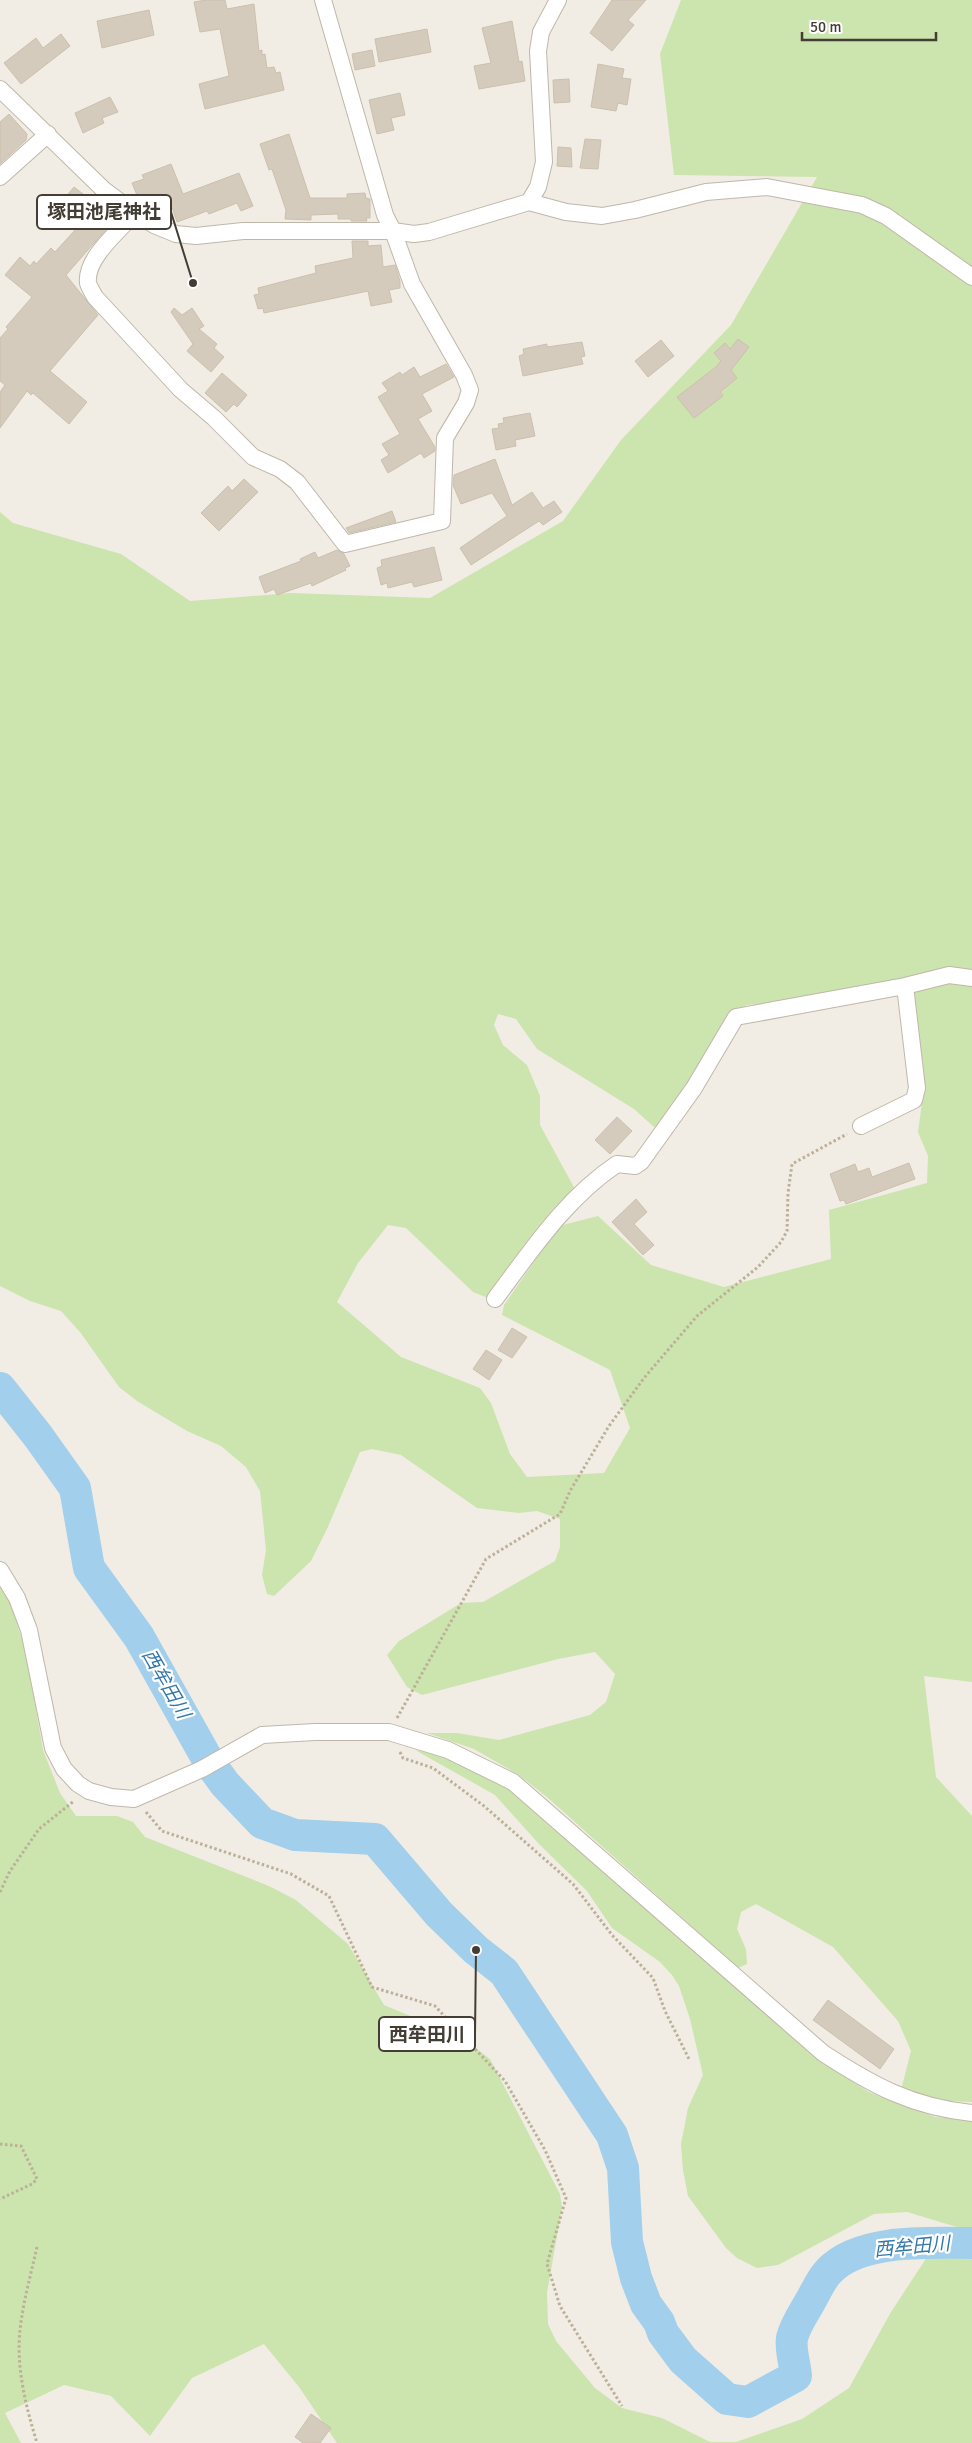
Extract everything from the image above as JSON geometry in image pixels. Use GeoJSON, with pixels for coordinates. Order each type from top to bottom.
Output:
{"type":"FeatureCollection","features":[{"type":"Feature","properties":{"kind":"street"},"geometry":{"type":"LineString","coordinates":[[135,213],[99,252],[90,267],[88,284],[95,297],[181,390],[214,418],[253,457],[280,469],[298,482],[345,544],[442,521],[445,438],[466,403],[470,390],[464,375],[412,284],[385,215],[323,0]]}},
{"type":"Feature","properties":{"kind":"street"},"geometry":{"type":"LineString","coordinates":[[529,202],[542,177],[544,162],[538,51],[541,32],[558,0]]}},
{"type":"Feature","properties":{"kind":"street"},"geometry":{"type":"LineString","coordinates":[[0,89],[104,190],[154,225],[176,234],[196,236],[243,232],[393,232],[414,234],[430,232],[529,202],[566,212],[602,216],[635,210],[706,192],[767,188],[862,205],[886,216],[972,277]]}},
{"type":"Feature","properties":{"kind":"street"},"geometry":{"type":"LineString","coordinates":[[0,177],[48,134]]}},
{"type":"Feature","properties":{"kind":"street"},"geometry":{"type":"LineString","coordinates":[[495,1299],[551,1226],[593,1182],[617,1164],[635,1166],[641,1162],[694,1088],[730,1023],[736,1017],[905,986],[949,975],[972,978]]}},
{"type":"Feature","properties":{"kind":"street"},"geometry":{"type":"LineString","coordinates":[[861,1126],[914,1100],[917,1088],[905,986]]}},
{"type":"Feature","properties":{"kind":"street"},"geometry":{"type":"LineString","coordinates":[[0,1570],[17,1598],[29,1630],[53,1748],[64,1768],[78,1784],[89,1791],[126,1800],[134,1799],[202,1769],[262,1735],[315,1732],[389,1732],[448,1750],[513,1782],[823,2053],[866,2081],[925,2104],[972,2113]]}},
{"type":"Feature","properties":{"kind":"path"},"geometry":{"type":"LineString","coordinates":[[690,2061],[665,2011],[654,1978],[612,1935],[573,1884],[484,1806],[433,1768],[403,1758],[389,1732],[486,1559],[560,1514],[570,1491],[609,1426],[644,1378],[697,1316],[758,1268],[781,1242],[787,1230],[788,1193],[792,1164],[861,1126]]}},
{"type":"Feature","properties":{"kind":"path"},"geometry":{"type":"LineString","coordinates":[[0,1892],[10,1870],[39,1829],[89,1791]]}},
{"type":"Feature","properties":{"kind":"path"},"geometry":{"type":"LineString","coordinates":[[134,1799],[162,1831],[291,1874],[329,1896],[372,1986],[435,2006],[505,2081],[545,2150],[566,2198],[547,2264],[560,2306],[622,2406]]}},
{"type":"Feature","properties":{"kind":"path"},"geometry":{"type":"LineString","coordinates":[[0,2144],[21,2146],[37,2179],[32,2184],[0,2199]]}},
{"type":"Feature","properties":{"kind":"path"},"geometry":{"type":"LineString","coordinates":[[37,2247],[20,2330],[20,2364],[27,2409],[37,2443]]}},
{"type":"Feature","properties":{"kind":"green space"},"geometry":{"type":"Polygon","coordinates":[[[681,0],[972,0],[972,970],[747,1005],[731,1012],[669,1121],[654,1127],[634,1109],[537,1049],[516,1019],[498,1014],[494,1025],[503,1045],[527,1065],[540,1096],[540,1125],[575,1189],[488,1298],[473,1292],[406,1228],[388,1225],[358,1263],[337,1302],[401,1357],[480,1388],[491,1403],[510,1454],[527,1477],[604,1473],[630,1428],[610,1370],[502,1315],[504,1305],[559,1226],[598,1216],[651,1265],[724,1287],[831,1259],[829,1210],[927,1183],[928,1156],[918,1132],[923,1095],[913,989],[950,982],[972,984],[972,1682],[924,1676],[936,1777],[972,1816],[972,2102],[949,2101],[901,2090],[911,2051],[898,2021],[833,1947],[756,1904],[741,1912],[737,1929],[746,1949],[747,1964],[738,1968],[548,1798],[519,1775],[474,1749],[427,1733],[457,1733],[499,1740],[590,1715],[606,1702],[615,1674],[595,1652],[558,1659],[422,1695],[407,1687],[387,1655],[399,1641],[461,1603],[483,1602],[555,1561],[560,1547],[560,1519],[537,1511],[519,1513],[477,1508],[401,1455],[372,1449],[360,1452],[311,1561],[274,1596],[267,1594],[262,1575],[266,1550],[260,1491],[246,1467],[221,1446],[187,1431],[137,1401],[119,1387],[80,1332],[61,1311],[30,1301],[0,1286],[0,512],[13,523],[121,554],[190,601],[291,593],[430,598],[563,521],[621,440],[731,325],[817,177],[674,175],[660,54],[681,0]]]}},
{"type":"Feature","properties":{"kind":"green space"},"geometry":{"type":"Polygon","coordinates":[[[0,1585],[11,1605],[26,1652],[43,1750],[60,1793],[76,1816],[117,1816],[133,1822],[145,1837],[269,1886],[296,1900],[348,1944],[384,2005],[461,2037],[490,2059],[560,2194],[562,2207],[547,2293],[548,2324],[556,2341],[595,2388],[622,2408],[662,2418],[710,2442],[736,2442],[802,2419],[849,2388],[891,2312],[927,2257],[957,2227],[907,2212],[874,2214],[778,2265],[757,2268],[737,2258],[726,2248],[688,2196],[681,2144],[688,2108],[703,2075],[690,2019],[679,1986],[660,1962],[612,1928],[587,1891],[539,1844],[495,1795],[415,1750],[440,1756],[464,1765],[509,1790],[831,2068],[869,2092],[935,2117],[972,2119],[972,2443],[337,2443],[299,2387],[264,2344],[192,2378],[150,2436],[111,2396],[64,2385],[5,2413],[21,2443],[0,2443],[0,1585]]]}},
{"type":"Feature","properties":{"kind":"building"},"geometry":{"type":"Polygon","coordinates":[[[225,0],[227,9],[254,4],[259,51],[262,50],[262,55],[265,54],[267,68],[274,67],[276,73],[280,72],[284,90],[205,109],[199,84],[229,76],[220,29],[200,32],[194,2],[225,0]]]}},
{"type":"Feature","properties":{"kind":"building"},"geometry":{"type":"Polygon","coordinates":[[[612,0],[646,0],[628,20],[634,25],[612,51],[590,33],[612,0]]]}},
{"type":"Feature","properties":{"kind":"building"},"geometry":{"type":"Polygon","coordinates":[[[149,10],[154,35],[102,48],[97,21],[149,10]]]}},
{"type":"Feature","properties":{"kind":"building"},"geometry":{"type":"Polygon","coordinates":[[[512,21],[519,62],[522,61],[525,81],[479,89],[474,66],[491,63],[482,28],[512,21]]]}},
{"type":"Feature","properties":{"kind":"building"},"geometry":{"type":"Polygon","coordinates":[[[427,29],[431,52],[379,62],[375,39],[427,29]]]}},
{"type":"Feature","properties":{"kind":"building"},"geometry":{"type":"Polygon","coordinates":[[[61,34],[70,46],[21,84],[4,63],[36,38],[43,48],[61,34]]]}},
{"type":"Feature","properties":{"kind":"building"},"geometry":{"type":"Polygon","coordinates":[[[372,50],[375,66],[355,70],[352,54],[372,50]]]}},
{"type":"Feature","properties":{"kind":"building"},"geometry":{"type":"Polygon","coordinates":[[[598,64],[624,69],[622,78],[631,79],[627,105],[618,103],[616,111],[591,107],[598,64]]]}},
{"type":"Feature","properties":{"kind":"building"},"geometry":{"type":"Polygon","coordinates":[[[569,79],[570,102],[554,103],[553,80],[569,79]]]}},
{"type":"Feature","properties":{"kind":"building"},"geometry":{"type":"Polygon","coordinates":[[[400,93],[405,115],[391,118],[394,130],[377,134],[369,100],[400,93]]]}},
{"type":"Feature","properties":{"kind":"building"},"geometry":{"type":"Polygon","coordinates":[[[110,97],[118,112],[102,118],[104,123],[83,133],[75,113],[110,97]]]}},
{"type":"Feature","properties":{"kind":"building"},"geometry":{"type":"Polygon","coordinates":[[[9,114],[27,134],[26,140],[0,164],[0,122],[9,114]]]}},
{"type":"Feature","properties":{"kind":"building"},"geometry":{"type":"Polygon","coordinates":[[[289,134],[310,198],[347,198],[347,194],[365,193],[366,198],[370,199],[370,218],[366,218],[367,221],[338,219],[338,214],[311,215],[311,220],[285,219],[286,210],[272,169],[269,170],[260,144],[289,134]]]}},
{"type":"Feature","properties":{"kind":"building"},"geometry":{"type":"Polygon","coordinates":[[[585,139],[601,140],[598,169],[580,168],[585,139]]]}},
{"type":"Feature","properties":{"kind":"building"},"geometry":{"type":"Polygon","coordinates":[[[558,147],[571,148],[572,167],[557,166],[558,147]]]}},
{"type":"Feature","properties":{"kind":"building"},"geometry":{"type":"Polygon","coordinates":[[[171,164],[183,194],[239,173],[253,206],[241,211],[237,203],[209,214],[207,211],[177,222],[169,198],[151,205],[148,197],[139,200],[132,183],[144,179],[142,175],[171,164]]]}},
{"type":"Feature","properties":{"kind":"building"},"geometry":{"type":"Polygon","coordinates":[[[74,187],[115,219],[66,275],[98,315],[50,371],[87,402],[69,424],[33,393],[31,395],[27,391],[0,428],[0,392],[5,385],[0,381],[0,338],[8,329],[6,327],[32,297],[5,275],[20,257],[30,266],[34,261],[36,264],[51,248],[55,252],[75,230],[63,220],[69,213],[59,205],[74,187]]]}},
{"type":"Feature","properties":{"kind":"building"},"geometry":{"type":"Polygon","coordinates":[[[352,241],[368,241],[368,246],[381,245],[383,267],[395,265],[400,288],[389,290],[392,302],[371,306],[368,291],[264,313],[263,308],[258,309],[254,295],[259,294],[258,288],[316,273],[315,266],[353,258],[352,241]]]}},
{"type":"Feature","properties":{"kind":"building"},"geometry":{"type":"Polygon","coordinates":[[[174,308],[182,315],[192,308],[204,326],[199,329],[217,344],[214,348],[224,357],[211,372],[187,351],[193,344],[171,312],[174,308]]]}},
{"type":"Feature","properties":{"kind":"building"},"geometry":{"type":"Polygon","coordinates":[[[738,339],[749,347],[731,370],[737,378],[720,392],[723,396],[694,418],[677,397],[716,367],[721,361],[714,353],[725,343],[730,349],[738,339]]]}},
{"type":"Feature","properties":{"kind":"building"},"geometry":{"type":"Polygon","coordinates":[[[661,340],[674,356],[648,377],[635,361],[661,340]]]}},
{"type":"Feature","properties":{"kind":"building"},"geometry":{"type":"Polygon","coordinates":[[[582,342],[585,356],[581,357],[583,364],[523,376],[519,356],[524,354],[523,349],[547,344],[547,347],[582,342]]]}},
{"type":"Feature","properties":{"kind":"building"},"geometry":{"type":"Polygon","coordinates":[[[446,364],[454,377],[422,394],[432,411],[418,419],[435,447],[435,451],[424,458],[421,453],[388,473],[381,460],[389,455],[382,444],[400,434],[378,397],[388,391],[382,383],[400,372],[402,375],[414,367],[420,377],[446,364]]]}},
{"type":"Feature","properties":{"kind":"building"},"geometry":{"type":"Polygon","coordinates":[[[222,373],[247,395],[237,407],[234,404],[226,412],[205,393],[222,373]]]}},
{"type":"Feature","properties":{"kind":"building"},"geometry":{"type":"Polygon","coordinates":[[[530,413],[535,436],[515,440],[516,446],[496,450],[492,429],[499,428],[498,424],[504,423],[503,418],[530,413]]]}},
{"type":"Feature","properties":{"kind":"building"},"geometry":{"type":"Polygon","coordinates":[[[495,459],[512,505],[532,492],[543,508],[554,501],[562,512],[543,525],[539,521],[471,565],[460,548],[507,516],[492,493],[461,504],[453,485],[454,475],[495,459]]]}},
{"type":"Feature","properties":{"kind":"building"},"geometry":{"type":"Polygon","coordinates":[[[244,479],[258,492],[219,531],[201,513],[228,486],[232,491],[244,479]]]}},
{"type":"Feature","properties":{"kind":"building"},"geometry":{"type":"Polygon","coordinates":[[[392,511],[396,522],[349,533],[346,528],[392,511]]]}},
{"type":"Feature","properties":{"kind":"building"},"geometry":{"type":"Polygon","coordinates":[[[434,547],[442,580],[414,587],[412,582],[388,588],[387,583],[381,585],[377,568],[382,566],[381,560],[434,547]]]}},
{"type":"Feature","properties":{"kind":"building"},"geometry":{"type":"Polygon","coordinates":[[[337,550],[344,554],[350,566],[345,568],[346,570],[312,586],[311,583],[277,595],[274,589],[265,593],[259,577],[301,561],[300,559],[315,552],[318,558],[337,550]]]}},
{"type":"Feature","properties":{"kind":"building"},"geometry":{"type":"Polygon","coordinates":[[[617,1117],[632,1131],[610,1154],[595,1140],[617,1117]]]}},
{"type":"Feature","properties":{"kind":"building"},"geometry":{"type":"Polygon","coordinates":[[[909,1163],[915,1179],[846,1204],[844,1200],[840,1201],[830,1174],[855,1164],[858,1172],[869,1168],[872,1177],[909,1163]]]}},
{"type":"Feature","properties":{"kind":"building"},"geometry":{"type":"Polygon","coordinates":[[[636,1199],[647,1212],[634,1224],[654,1245],[643,1255],[612,1222],[636,1199]]]}},
{"type":"Feature","properties":{"kind":"building"},"geometry":{"type":"Polygon","coordinates":[[[512,1328],[527,1337],[512,1358],[498,1350],[512,1328]]]}},
{"type":"Feature","properties":{"kind":"building"},"geometry":{"type":"Polygon","coordinates":[[[486,1350],[502,1360],[489,1380],[473,1369],[486,1350]]]}},
{"type":"Feature","properties":{"kind":"building"},"geometry":{"type":"Polygon","coordinates":[[[828,2000],[894,2049],[880,2069],[813,2020],[828,2000]]]}},
{"type":"Feature","properties":{"kind":"building"},"geometry":{"type":"Polygon","coordinates":[[[311,2414],[331,2428],[320,2443],[303,2443],[295,2437],[311,2414]]]}},
{"type":"Feature","properties":{"kind":"waterway","name":"西牟田川"},"geometry":{"type":"LineString","coordinates":[[0,1388],[38,1436],[75,1488],[89,1568],[139,1637],[209,1762],[225,1784],[262,1823],[295,1835],[375,1839],[439,1914],[476,1950],[504,1972],[612,2135],[623,2168],[627,2242],[636,2278],[646,2304],[659,2322],[663,2333],[683,2360],[727,2399],[748,2402],[796,2376],[792,2352],[792,2338],[795,2328],[824,2278],[842,2260],[877,2248],[897,2245],[972,2243]]}},
{"type":"Feature","properties":{"kind":"place","name":"塚田池尾神社"},"geometry":{"type":"Point","coordinates":[193,283]}},
{"type":"Feature","properties":{"kind":"place","name":"西牟田川"},"geometry":{"type":"Point","coordinates":[476,1950]}}]}
